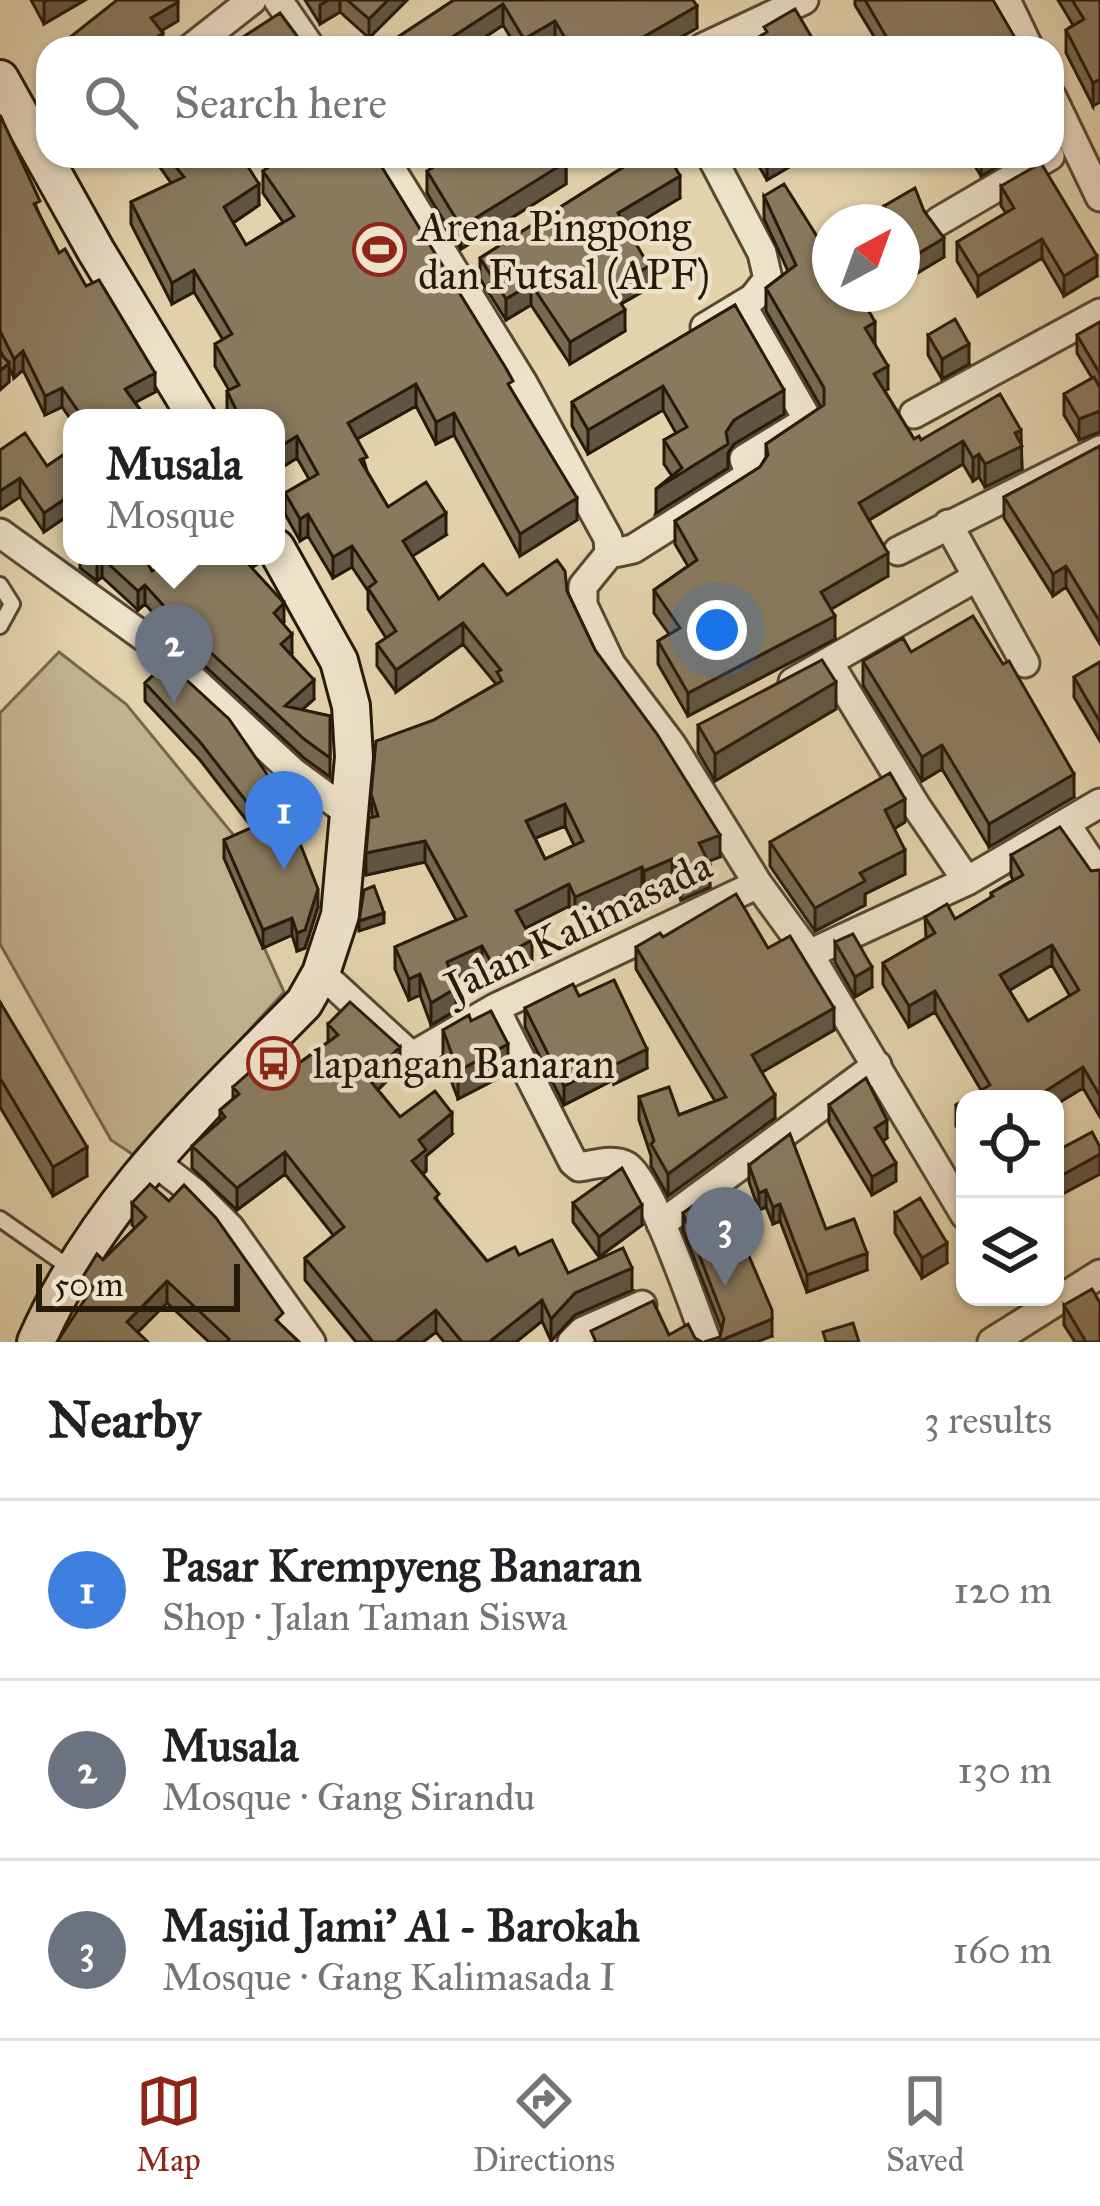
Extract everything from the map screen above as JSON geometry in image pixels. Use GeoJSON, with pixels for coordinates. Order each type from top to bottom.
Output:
{"type":"FeatureCollection","features":[{"type":"Feature","properties":{"kind":"main road"},"geometry":{"type":"LineString","coordinates":[[0,79],[36,134]]}},
{"type":"Feature","properties":{"kind":"main road"},"geometry":{"type":"LineString","coordinates":[[55,168],[96,251],[192,409]]}},
{"type":"Feature","properties":{"kind":"main road"},"geometry":{"type":"LineString","coordinates":[[36,1342],[73,1270],[116,1203],[151,1159],[304,1003],[321,973],[340,915],[353,757],[351,706],[339,661],[285,564]]}},
{"type":"Feature","properties":{"kind":"street"},"geometry":{"type":"LineString","coordinates":[[206,36],[252,0]]}},
{"type":"Feature","properties":{"kind":"street"},"geometry":{"type":"LineString","coordinates":[[278,0],[303,36]]}},
{"type":"Feature","properties":{"kind":"street"},"geometry":{"type":"LineString","coordinates":[[728,36],[804,0]]}},
{"type":"Feature","properties":{"kind":"street"},"geometry":{"type":"LineString","coordinates":[[1006,0],[1023,36]]}},
{"type":"Feature","properties":{"kind":"street"},"geometry":{"type":"LineString","coordinates":[[1064,155],[1096,179]]}},
{"type":"Feature","properties":{"kind":"street"},"geometry":{"type":"LineString","coordinates":[[392,168],[465,268],[554,415],[608,538],[609,554]]}},
{"type":"Feature","properties":{"kind":"street"},"geometry":{"type":"LineString","coordinates":[[685,340],[764,287],[767,268],[717,168]]}},
{"type":"Feature","properties":{"kind":"street"},"geometry":{"type":"LineString","coordinates":[[939,221],[1029,168]]}},
{"type":"Feature","properties":{"kind":"street"},"geometry":{"type":"LineString","coordinates":[[742,305],[808,420],[745,459],[750,475],[633,549],[609,554],[583,586],[583,605],[611,664],[682,740],[758,884]]}},
{"type":"Feature","properties":{"kind":"street"},"geometry":{"type":"LineString","coordinates":[[914,414],[1100,313]]}},
{"type":"Feature","properties":{"kind":"street"},"geometry":{"type":"LineString","coordinates":[[898,551],[1100,450]]}},
{"type":"Feature","properties":{"kind":"street"},"geometry":{"type":"LineString","coordinates":[[948,524],[1025,663]]}},
{"type":"Feature","properties":{"kind":"street"},"geometry":{"type":"LineString","coordinates":[[0,532],[158,646],[293,772],[349,813]]}},
{"type":"Feature","properties":{"kind":"street"},"geometry":{"type":"LineString","coordinates":[[770,694],[977,577]]}},
{"type":"Feature","properties":{"kind":"street"},"geometry":{"type":"LineString","coordinates":[[829,663],[968,881]]}},
{"type":"Feature","properties":{"kind":"street"},"geometry":{"type":"LineString","coordinates":[[809,954],[968,881],[1100,802]]}},
{"type":"Feature","properties":{"kind":"street"},"geometry":{"type":"LineString","coordinates":[[1066,824],[1100,876]]}},
{"type":"Feature","properties":{"kind":"street","name":"Jalan Kalimasada"},"geometry":{"type":"LineString","coordinates":[[321,973],[412,1054],[495,1007],[758,884],[809,954],[956,1199]]}},
{"type":"Feature","properties":{"kind":"street"},"geometry":{"type":"LineString","coordinates":[[495,1007],[573,1162],[579,1167],[617,1163],[631,1169],[662,1224],[707,1342]]}},
{"type":"Feature","properties":{"kind":"street"},"geometry":{"type":"LineString","coordinates":[[662,1224],[878,1065]]}},
{"type":"Feature","properties":{"kind":"street"},"geometry":{"type":"LineString","coordinates":[[151,1159],[230,1228],[311,1342]]}},
{"type":"Feature","properties":{"kind":"street"},"geometry":{"type":"LineString","coordinates":[[992,1342],[1020,1309],[1096,1288]]}},
{"type":"Feature","properties":{"kind":"street"},"geometry":{"type":"LineString","coordinates":[[572,1342],[583,1331],[642,1305]]}},
{"type":"Feature","properties":{"kind":"lane"},"geometry":{"type":"LineString","coordinates":[[0,585],[12,604],[0,626]]}},
{"type":"Feature","properties":{"kind":"lane"},"geometry":{"type":"LineString","coordinates":[[0,1219],[73,1270]]}},
{"type":"Feature","properties":{"kind":"shaded area"},"geometry":{"type":"Polygon","coordinates":[[[59,652],[126,704],[245,849],[224,858],[284,992],[135,1156],[111,1140],[0,944],[0,713],[59,652]]]}},
{"type":"Feature","properties":{"kind":"building"},"geometry":{"type":"Polygon","coordinates":[[[117,0],[178,2],[151,18],[163,33],[159,36],[72,36],[117,0]]]}},
{"type":"Feature","properties":{"kind":"building"},"geometry":{"type":"Polygon","coordinates":[[[347,0],[388,0],[369,19],[347,0]]]}},
{"type":"Feature","properties":{"kind":"building"},"geometry":{"type":"Polygon","coordinates":[[[454,0],[693,0],[697,6],[645,36],[564,36],[555,21],[522,36],[503,4],[454,36],[400,36],[454,0]]]}},
{"type":"Feature","properties":{"kind":"building"},"geometry":{"type":"Polygon","coordinates":[[[865,0],[993,0],[1014,36],[886,36],[865,0]]]}},
{"type":"Feature","properties":{"kind":"building"},"geometry":{"type":"Polygon","coordinates":[[[1072,0],[1100,0],[1100,79],[1093,83],[1066,30],[1084,19],[1072,0]]]}},
{"type":"Feature","properties":{"kind":"building"},"geometry":{"type":"Polygon","coordinates":[[[795,9],[811,36],[760,36],[767,32],[764,27],[795,9]]]}},
{"type":"Feature","properties":{"kind":"building"},"geometry":{"type":"Polygon","coordinates":[[[280,13],[297,36],[245,36],[280,13]]]}},
{"type":"Feature","properties":{"kind":"building"},"geometry":{"type":"Polygon","coordinates":[[[0,115],[40,201],[34,204],[59,253],[65,249],[86,286],[99,280],[155,373],[125,389],[139,409],[77,409],[62,388],[45,396],[23,351],[14,359],[0,331],[0,115]]]}},
{"type":"Feature","properties":{"kind":"building"},"geometry":{"type":"Polygon","coordinates":[[[177,168],[249,168],[259,184],[224,207],[246,245],[294,216],[263,171],[268,168],[382,168],[507,370],[513,381],[508,384],[577,498],[520,534],[454,413],[436,422],[416,384],[348,423],[367,457],[360,460],[388,507],[426,482],[446,513],[403,541],[439,599],[483,564],[507,595],[557,560],[595,650],[657,734],[720,835],[699,843],[710,865],[681,879],[672,859],[575,897],[569,884],[516,911],[532,940],[491,962],[482,946],[447,962],[456,988],[431,1003],[420,974],[409,979],[395,947],[466,916],[425,841],[366,853],[369,818],[378,816],[371,794],[376,741],[434,720],[502,681],[497,672],[501,670],[463,623],[396,670],[377,644],[396,631],[368,588],[376,582],[352,546],[333,557],[308,514],[300,519],[285,493],[318,474],[297,436],[285,443],[285,409],[236,409],[227,391],[239,385],[215,344],[232,334],[194,270],[172,283],[131,202],[184,177],[177,168]],[[565,804],[526,821],[545,859],[583,841],[565,804]]]}},
{"type":"Feature","properties":{"kind":"building"},"geometry":{"type":"Polygon","coordinates":[[[432,168],[556,168],[461,227],[427,171],[432,168]]]}},
{"type":"Feature","properties":{"kind":"building"},"geometry":{"type":"Polygon","coordinates":[[[622,168],[676,168],[680,176],[618,213],[649,266],[612,288],[625,310],[570,342],[531,284],[506,299],[480,258],[622,168]]]}},
{"type":"Feature","properties":{"kind":"building"},"geometry":{"type":"Polygon","coordinates":[[[1032,168],[1044,168],[1097,256],[1064,276],[1042,239],[978,276],[957,242],[1014,208],[1001,186],[1032,168]]]}},
{"type":"Feature","properties":{"kind":"building"},"geometry":{"type":"Polygon","coordinates":[[[784,184],[812,228],[812,312],[869,312],[875,322],[865,328],[888,366],[874,374],[914,439],[919,436],[921,440],[1000,394],[1021,430],[1015,433],[1022,446],[985,464],[979,454],[973,458],[963,441],[859,503],[888,553],[821,592],[835,616],[688,693],[658,641],[680,628],[654,590],[697,560],[675,521],[760,467],[768,455],[766,444],[824,405],[824,388],[766,288],[796,265],[764,196],[784,184]]]}},
{"type":"Feature","properties":{"kind":"building"},"geometry":{"type":"Polygon","coordinates":[[[915,188],[924,211],[944,238],[920,252],[920,204],[887,204],[915,188]]]}},
{"type":"Feature","properties":{"kind":"building"},"geometry":{"type":"Polygon","coordinates":[[[735,305],[784,390],[734,420],[726,432],[728,444],[656,489],[682,468],[664,440],[687,427],[663,386],[588,430],[572,402],[735,305]]]}},
{"type":"Feature","properties":{"kind":"building"},"geometry":{"type":"Polygon","coordinates":[[[955,319],[969,344],[942,359],[928,335],[955,319]]]}},
{"type":"Feature","properties":{"kind":"building"},"geometry":{"type":"Polygon","coordinates":[[[1100,322],[1100,374],[1077,335],[1100,322]]]}},
{"type":"Feature","properties":{"kind":"building"},"geometry":{"type":"Polygon","coordinates":[[[1094,377],[1100,388],[1100,411],[1079,419],[1064,394],[1094,377]]]}},
{"type":"Feature","properties":{"kind":"building"},"geometry":{"type":"Polygon","coordinates":[[[25,433],[47,466],[63,455],[63,500],[44,513],[20,478],[0,491],[0,450],[25,433]]]}},
{"type":"Feature","properties":{"kind":"building"},"geometry":{"type":"Polygon","coordinates":[[[1100,446],[1100,622],[1066,566],[1053,574],[1004,497],[1100,446]]]}},
{"type":"Feature","properties":{"kind":"building"},"geometry":{"type":"Polygon","coordinates":[[[110,565],[148,565],[152,571],[162,565],[249,565],[284,603],[274,613],[292,634],[281,644],[314,680],[285,706],[330,716],[330,758],[180,624],[145,585],[138,591],[110,565]]]}},
{"type":"Feature","properties":{"kind":"building"},"geometry":{"type":"Polygon","coordinates":[[[973,616],[1003,664],[1009,661],[1074,774],[989,824],[942,745],[922,757],[863,661],[903,638],[911,652],[973,616]]]}},
{"type":"Feature","properties":{"kind":"building"},"geometry":{"type":"Polygon","coordinates":[[[822,660],[836,682],[715,754],[698,725],[822,660]]]}},
{"type":"Feature","properties":{"kind":"building"},"geometry":{"type":"Polygon","coordinates":[[[167,662],[229,719],[280,793],[318,889],[305,930],[297,933],[292,918],[263,930],[224,840],[255,826],[251,818],[257,815],[200,742],[145,683],[167,662]]]}},
{"type":"Feature","properties":{"kind":"building"},"geometry":{"type":"Polygon","coordinates":[[[1100,662],[1100,722],[1074,677],[1100,662]]]}},
{"type":"Feature","properties":{"kind":"building"},"geometry":{"type":"Polygon","coordinates":[[[890,773],[905,799],[885,810],[905,850],[860,873],[865,881],[815,908],[770,842],[890,773]]]}},
{"type":"Feature","properties":{"kind":"building"},"geometry":{"type":"Polygon","coordinates":[[[1060,827],[1091,871],[1100,870],[1100,1096],[1083,1067],[1047,1090],[981,1090],[990,1085],[935,991],[909,1006],[883,963],[935,933],[925,917],[947,904],[955,919],[1023,875],[1011,855],[1060,827]],[[1052,945],[1000,975],[1028,1021],[1079,990],[1052,945]]]}},
{"type":"Feature","properties":{"kind":"building"},"geometry":{"type":"Polygon","coordinates":[[[374,886],[384,913],[359,921],[364,890],[374,886]]]}},
{"type":"Feature","properties":{"kind":"building"},"geometry":{"type":"Polygon","coordinates":[[[736,894],[768,948],[790,936],[834,1008],[752,1055],[775,1095],[668,1174],[651,1144],[654,1141],[639,1097],[669,1087],[679,1115],[726,1097],[636,947],[660,933],[663,937],[736,894]]]}},
{"type":"Feature","properties":{"kind":"building"},"geometry":{"type":"Polygon","coordinates":[[[853,934],[872,967],[855,977],[835,942],[853,934]]]}},
{"type":"Feature","properties":{"kind":"building"},"geometry":{"type":"Polygon","coordinates":[[[614,980],[647,1049],[564,1086],[525,1008],[573,984],[579,996],[614,980]]]}},
{"type":"Feature","properties":{"kind":"building"},"geometry":{"type":"Polygon","coordinates":[[[0,1002],[87,1147],[53,1167],[0,1078],[0,1002]]]}},
{"type":"Feature","properties":{"kind":"building"},"geometry":{"type":"Polygon","coordinates":[[[350,1002],[400,1047],[368,1078],[400,1117],[435,1091],[452,1113],[419,1140],[426,1150],[412,1161],[439,1194],[435,1198],[487,1261],[515,1247],[519,1255],[552,1240],[568,1273],[623,1248],[632,1268],[575,1293],[551,1319],[542,1300],[489,1342],[462,1342],[436,1310],[396,1342],[373,1342],[305,1258],[344,1227],[285,1152],[237,1188],[192,1146],[225,1117],[220,1110],[239,1094],[233,1087],[250,1072],[262,1086],[338,1035],[328,1024],[350,1002]]]}},
{"type":"Feature","properties":{"kind":"building"},"geometry":{"type":"Polygon","coordinates":[[[491,1011],[508,1044],[458,1071],[443,1030],[469,1015],[471,1021],[491,1011]]]}},
{"type":"Feature","properties":{"kind":"building"},"geometry":{"type":"Polygon","coordinates":[[[866,1078],[887,1120],[875,1128],[896,1163],[872,1177],[829,1105],[866,1078]]]}},
{"type":"Feature","properties":{"kind":"building"},"geometry":{"type":"Polygon","coordinates":[[[1092,1132],[1100,1154],[1064,1174],[1064,1147],[1092,1132]]]}},
{"type":"Feature","properties":{"kind":"building"},"geometry":{"type":"Polygon","coordinates":[[[790,1134],[826,1229],[854,1219],[867,1253],[807,1275],[780,1204],[773,1207],[766,1190],[759,1193],[749,1165],[790,1134]]]}},
{"type":"Feature","properties":{"kind":"building"},"geometry":{"type":"Polygon","coordinates":[[[622,1168],[642,1205],[599,1237],[573,1203],[622,1168]]]}},
{"type":"Feature","properties":{"kind":"building"},"geometry":{"type":"Polygon","coordinates":[[[150,1184],[169,1201],[184,1185],[216,1218],[283,1313],[276,1320],[299,1342],[226,1342],[229,1339],[167,1281],[127,1322],[148,1342],[57,1342],[93,1287],[82,1278],[97,1254],[103,1260],[146,1217],[132,1203],[150,1184]]]}},
{"type":"Feature","properties":{"kind":"building"},"geometry":{"type":"Polygon","coordinates":[[[706,1196],[710,1206],[725,1200],[772,1310],[772,1319],[717,1342],[704,1342],[720,1337],[724,1319],[683,1213],[706,1196]]]}},
{"type":"Feature","properties":{"kind":"building"},"geometry":{"type":"Polygon","coordinates":[[[920,1198],[947,1243],[922,1258],[895,1213],[920,1198]]]}},
{"type":"Feature","properties":{"kind":"building"},"geometry":{"type":"Polygon","coordinates":[[[1092,1289],[1100,1303],[1100,1342],[1086,1342],[1064,1305],[1092,1289]]]}},
{"type":"Feature","properties":{"kind":"building"},"geometry":{"type":"Polygon","coordinates":[[[653,1301],[669,1335],[688,1324],[702,1342],[596,1342],[591,1331],[653,1301]]]}},
{"type":"Feature","properties":{"kind":"building"},"geometry":{"type":"Polygon","coordinates":[[[853,1323],[859,1342],[826,1342],[823,1332],[853,1323]]]}},
{"type":"Feature","properties":{"kind":"place","name":"Arena Pingpong dan Futsal (APF)"},"geometry":{"type":"Point","coordinates":[379,250]}},
{"type":"Feature","properties":{"kind":"place","name":"Musala"},"geometry":{"type":"Point","coordinates":[174,703]}},
{"type":"Feature","properties":{"kind":"place","name":"Pasar Krempyeng Banaran"},"geometry":{"type":"Point","coordinates":[284,870]}},
{"type":"Feature","properties":{"kind":"place","name":"lapangan Banaran"},"geometry":{"type":"Point","coordinates":[274,1063]}},
{"type":"Feature","properties":{"kind":"place","name":"Masjid Jami' Al - Barokah"},"geometry":{"type":"Point","coordinates":[725,1286]}}]}
